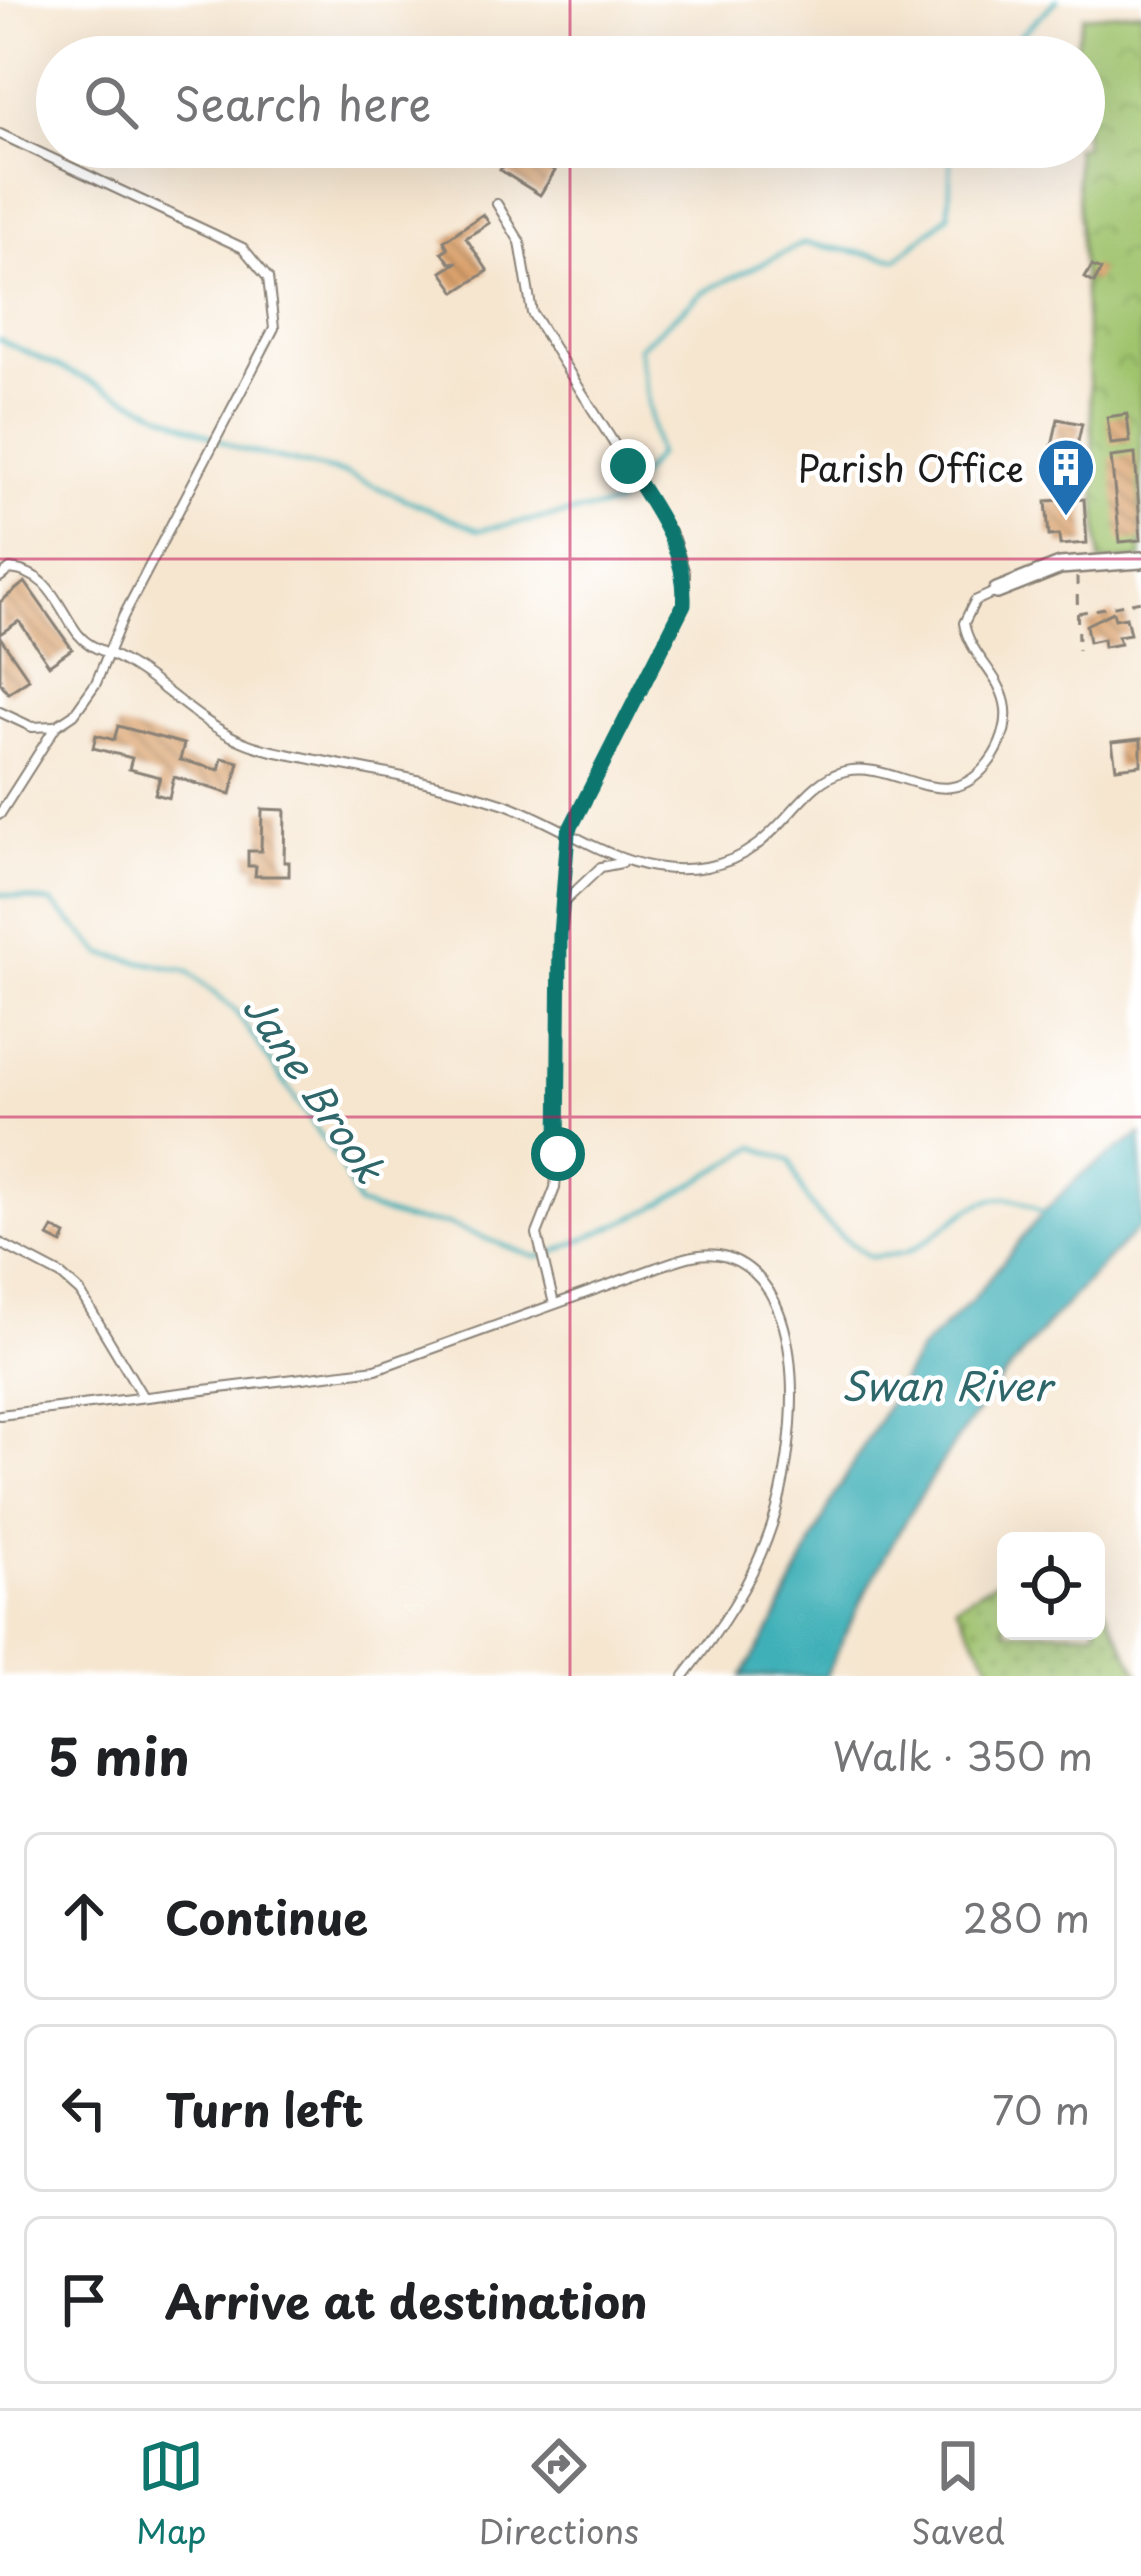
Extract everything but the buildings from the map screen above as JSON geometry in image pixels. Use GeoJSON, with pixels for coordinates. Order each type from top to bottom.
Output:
{"type":"FeatureCollection","features":[{"type":"Feature","properties":{"kind":"street"},"geometry":{"type":"LineString","coordinates":[[997,591],[1036,572],[1077,563],[1141,560]]}},
{"type":"Feature","properties":{"kind":"lane"},"geometry":{"type":"LineString","coordinates":[[0,134],[36,150]]}},
{"type":"Feature","properties":{"kind":"lane"},"geometry":{"type":"LineString","coordinates":[[0,814],[56,726],[74,714],[96,683],[107,652],[274,328],[268,278],[243,248],[76,168]]}},
{"type":"Feature","properties":{"kind":"lane"},"geometry":{"type":"LineString","coordinates":[[497,204],[520,242],[532,313],[674,538],[685,573],[684,604],[568,833],[560,935],[558,1154],[555,1188],[537,1234],[554,1304]]}},
{"type":"Feature","properties":{"kind":"lane"},"geometry":{"type":"LineString","coordinates":[[0,577],[10,569],[26,570],[45,581],[80,636],[148,675],[238,740],[500,802],[623,862],[664,870],[733,860],[764,843],[829,777],[849,770],[931,789],[954,787],[980,772],[995,753],[1007,710],[964,622],[975,601],[997,591]]}},
{"type":"Feature","properties":{"kind":"lane"},"geometry":{"type":"LineString","coordinates":[[0,712],[32,727],[56,726]]}},
{"type":"Feature","properties":{"kind":"lane"},"geometry":{"type":"LineString","coordinates":[[566,900],[601,867],[623,862]]}},
{"type":"Feature","properties":{"kind":"lane"},"geometry":{"type":"LineString","coordinates":[[0,1244],[61,1275],[80,1292],[143,1397]]}},
{"type":"Feature","properties":{"kind":"lane"},"geometry":{"type":"LineString","coordinates":[[0,1415],[376,1370],[697,1254],[725,1256],[761,1282],[783,1322],[791,1413],[787,1470],[772,1528],[740,1594],[685,1676]]}},
{"type":"Feature","properties":{"kind":"path"},"geometry":{"type":"LineString","coordinates":[[1077,563],[1078,650]]}},
{"type":"Feature","properties":{"kind":"path"},"geometry":{"type":"LineString","coordinates":[[1078,613],[1141,601]]}},
{"type":"Feature","properties":{"kind":"green space"},"geometry":{"type":"Polygon","coordinates":[[[1141,11],[1141,559],[1100,562],[1076,168],[1105,168],[1105,36],[1078,36],[1083,16],[1141,11]]]}},
{"type":"Feature","properties":{"kind":"green space"},"geometry":{"type":"Polygon","coordinates":[[[997,1580],[997,1640],[1105,1640],[1105,1608],[1140,1676],[997,1676],[956,1605],[997,1580]]]}},
{"type":"Feature","properties":{"kind":"water","name":"Swan River"},"geometry":{"type":"Polygon","coordinates":[[[1141,1134],[1141,1226],[1044,1329],[961,1435],[889,1548],[826,1676],[742,1676],[777,1618],[831,1502],[919,1351],[973,1299],[1043,1212],[1082,1174],[1141,1134]]]}},
{"type":"Feature","properties":{"kind":"waterway","name":"Jane Brook"},"geometry":{"type":"LineString","coordinates":[[1019,36],[1057,0]]}},
{"type":"Feature","properties":{"kind":"waterway","name":"Jane Brook"},"geometry":{"type":"LineString","coordinates":[[0,340],[239,449],[346,474],[478,530],[616,505],[657,455],[639,347],[703,292],[804,243],[897,259],[949,215],[950,168]]}},
{"type":"Feature","properties":{"kind":"waterway","name":"Jane Brook"},"geometry":{"type":"LineString","coordinates":[[0,894],[52,903],[103,954],[187,971],[234,1009],[339,1162],[358,1205],[405,1220],[447,1224],[535,1257],[548,1255],[652,1209],[755,1147],[791,1161],[803,1192],[820,1216],[870,1257],[909,1251],[989,1200],[1025,1202],[1046,1215]]}},
{"type":"Feature","properties":{"kind":"place","name":"Parish Office"},"geometry":{"type":"Point","coordinates":[1066,518]}},
{"type":"Feature","properties":{"kind":"route"},"geometry":{"type":"LineString","coordinates":[[558,1154],[560,935],[568,833],[684,604],[685,573],[674,538],[628,466]]}}]}
